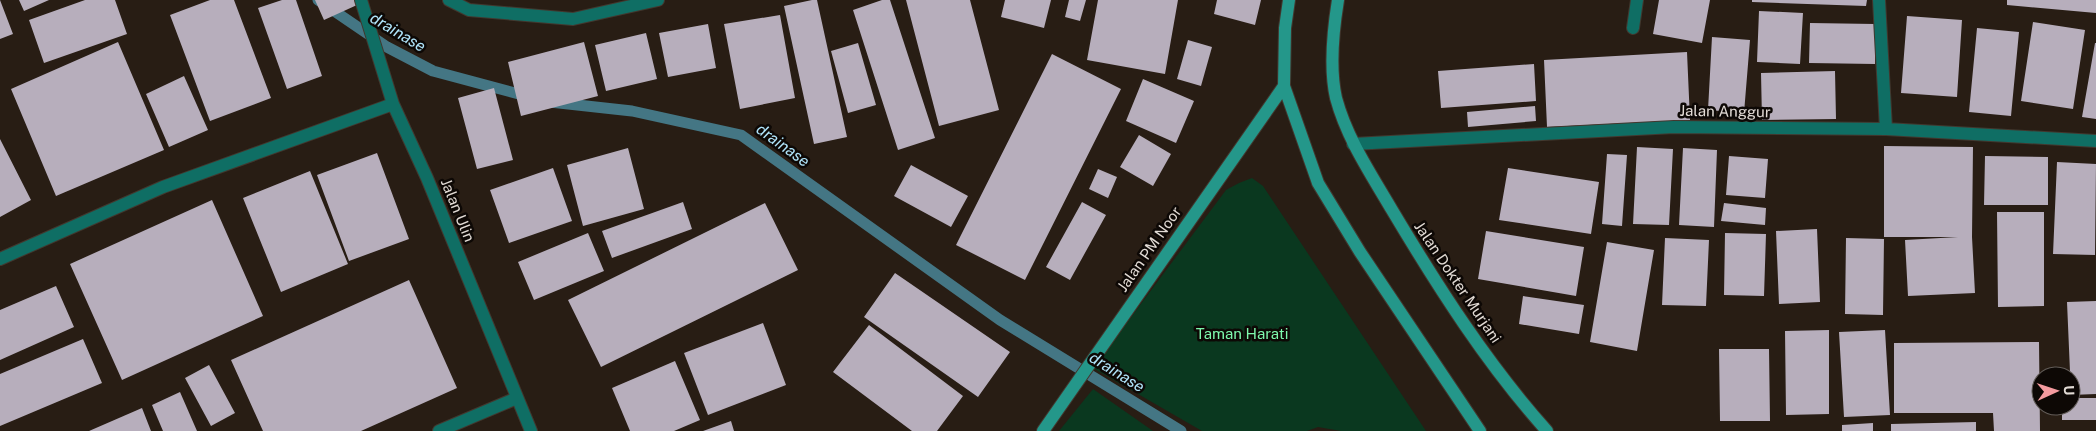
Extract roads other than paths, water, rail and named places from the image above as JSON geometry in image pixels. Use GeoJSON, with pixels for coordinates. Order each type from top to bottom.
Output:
{"type":"FeatureCollection","features":[{"type":"Feature","properties":{"kind":"main road"},"geometry":{"type":"LineString","coordinates":[[1289,0],[1285,28],[1284,86],[1318,184],[1360,252],[1480,431]]}},
{"type":"Feature","properties":{"kind":"main road","name":"Jalan Dokter Murjani"},"geometry":{"type":"LineString","coordinates":[[1338,0],[1334,21],[1332,67],[1336,98],[1353,144],[1434,279],[1520,401],[1546,431]]}},
{"type":"Feature","properties":{"kind":"main road","name":"Jalan PM Noor"},"geometry":{"type":"LineString","coordinates":[[1043,431],[1284,86]]}},
{"type":"Feature","properties":{"kind":"street","name":"Jalan Ulin"},"geometry":{"type":"LineString","coordinates":[[362,0],[393,104],[427,178],[531,431]]}},
{"type":"Feature","properties":{"kind":"street"},"geometry":{"type":"LineString","coordinates":[[449,0],[469,10],[573,19],[658,0]]}},
{"type":"Feature","properties":{"kind":"street"},"geometry":{"type":"LineString","coordinates":[[1633,28],[1637,0]]}},
{"type":"Feature","properties":{"kind":"street"},"geometry":{"type":"LineString","coordinates":[[1879,0],[1886,129]]}},
{"type":"Feature","properties":{"kind":"street"},"geometry":{"type":"LineString","coordinates":[[0,259],[163,187],[393,104]]}},
{"type":"Feature","properties":{"kind":"street","name":"Jalan Anggur"},"geometry":{"type":"LineString","coordinates":[[1353,144],[1674,127],[1886,129],[2096,141]]}},
{"type":"Feature","properties":{"kind":"street"},"geometry":{"type":"LineString","coordinates":[[439,431],[517,398]]}},
{"type":"Feature","properties":{"kind":"waterway","name":"drainase"},"geometry":{"type":"LineString","coordinates":[[318,0],[387,47],[433,71],[530,97]]}},
{"type":"Feature","properties":{"kind":"waterway","name":"drainase"},"geometry":{"type":"LineString","coordinates":[[550,102],[632,111],[741,135],[1000,320],[1181,431]]}},
{"type":"Feature","properties":{"kind":"park label","name":"Taman Harati"},"geometry":{"type":"Point","coordinates":[1242,333]}}]}
